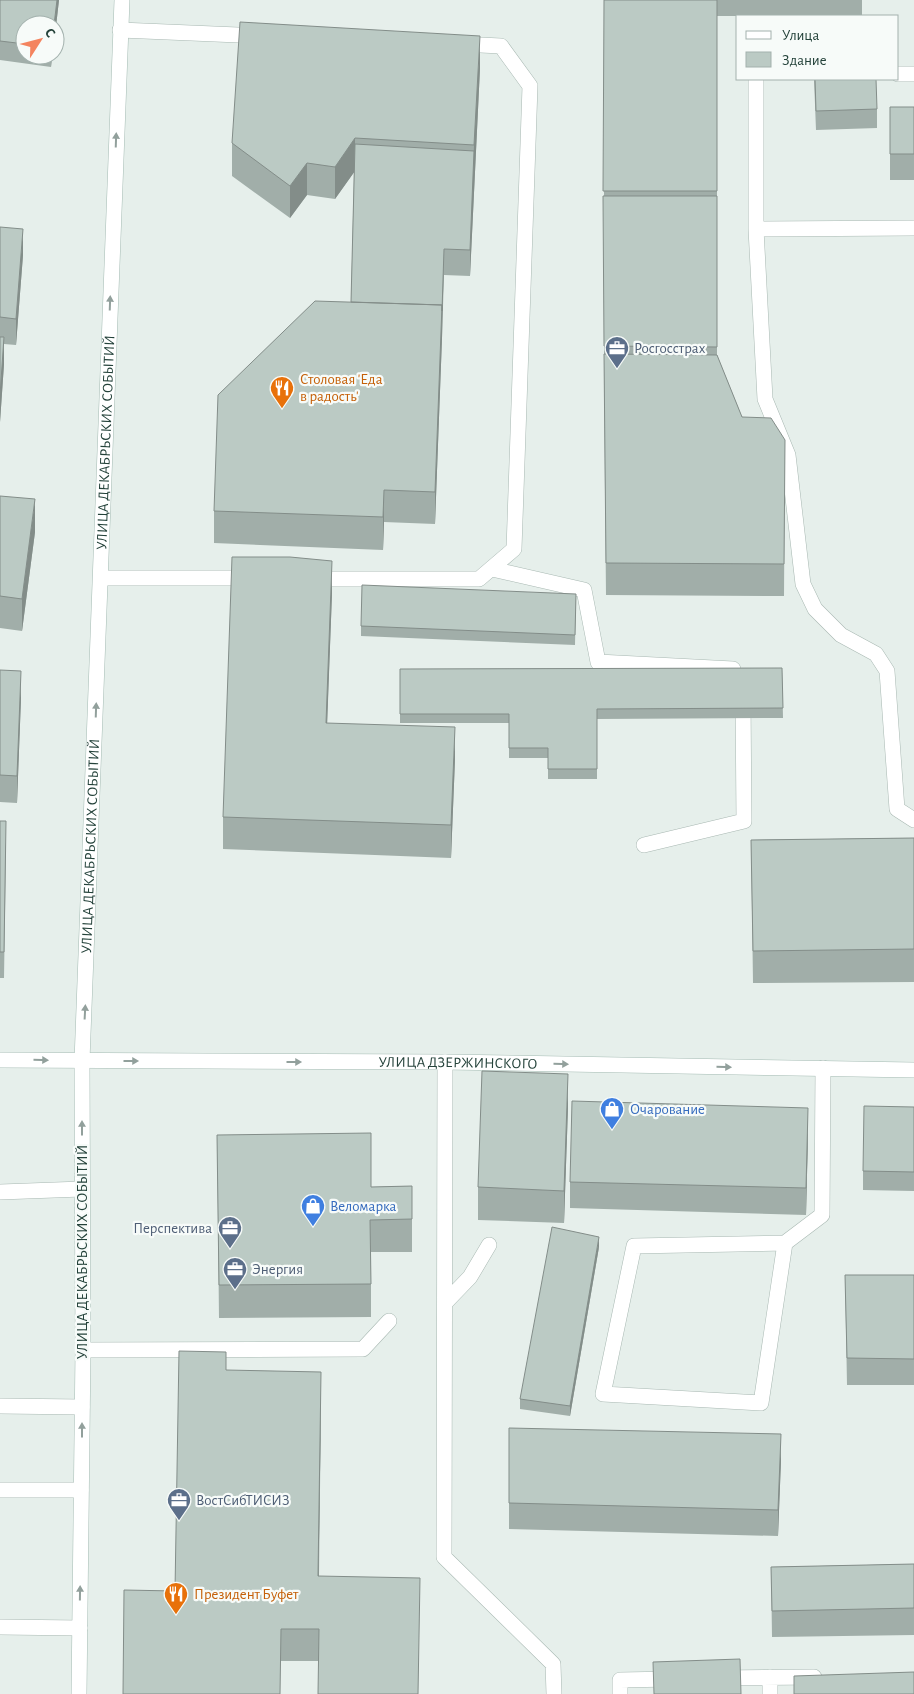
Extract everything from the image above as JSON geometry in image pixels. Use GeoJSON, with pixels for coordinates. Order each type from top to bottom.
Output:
{"type":"FeatureCollection","features":[{"type":"Feature","properties":{"kind":"main road","name":"УЛИЦА ДЕКАБРЬСКИХ СОБЫТИЙ"},"geometry":{"type":"LineString","coordinates":[[79,1694],[83,1350],[82,1061],[122,0]]}},
{"type":"Feature","properties":{"kind":"main road"},"geometry":{"type":"LineString","coordinates":[[120,30],[275,36]]}},
{"type":"Feature","properties":{"kind":"main road"},"geometry":{"type":"LineString","coordinates":[[295,579],[479,579],[514,549],[530,86],[500,46],[442,44]]}},
{"type":"Feature","properties":{"kind":"main road"},"geometry":{"type":"LineString","coordinates":[[899,74],[914,74]]}},
{"type":"Feature","properties":{"kind":"main road"},"geometry":{"type":"LineString","coordinates":[[756,80],[756,229],[765,399],[788,455],[803,584],[815,609],[841,635],[876,654],[887,671],[897,809],[914,820]]}},
{"type":"Feature","properties":{"kind":"main road"},"geometry":{"type":"LineString","coordinates":[[756,229],[914,228]]}},
{"type":"Feature","properties":{"kind":"main road"},"geometry":{"type":"LineString","coordinates":[[492,569],[584,590],[598,662],[742,669],[744,821],[644,845]]}},
{"type":"Feature","properties":{"kind":"main road"},"geometry":{"type":"LineString","coordinates":[[100,578],[266,578]]}},
{"type":"Feature","properties":{"kind":"main road","name":"УЛИЦА ДЗЕРЖИНСКОГО"},"geometry":{"type":"LineString","coordinates":[[0,1060],[445,1062],[914,1070]]}},
{"type":"Feature","properties":{"kind":"main road"},"geometry":{"type":"LineString","coordinates":[[445,1062],[444,1557],[553,1664],[554,1694]]}},
{"type":"Feature","properties":{"kind":"main road"},"geometry":{"type":"LineString","coordinates":[[785,1243],[762,1403],[604,1394],[634,1246],[785,1243],[822,1215],[823,1068]]}},
{"type":"Feature","properties":{"kind":"main road"},"geometry":{"type":"LineString","coordinates":[[0,1192],[82,1189]]}},
{"type":"Feature","properties":{"kind":"main road"},"geometry":{"type":"LineString","coordinates":[[445,1303],[470,1277],[490,1245]]}},
{"type":"Feature","properties":{"kind":"main road"},"geometry":{"type":"LineString","coordinates":[[83,1350],[363,1349],[389,1320]]}},
{"type":"Feature","properties":{"kind":"main road"},"geometry":{"type":"LineString","coordinates":[[0,1406],[82,1406]]}},
{"type":"Feature","properties":{"kind":"main road"},"geometry":{"type":"LineString","coordinates":[[0,1490],[81,1490]]}},
{"type":"Feature","properties":{"kind":"main road"},"geometry":{"type":"LineString","coordinates":[[0,1627],[80,1628]]}},
{"type":"Feature","properties":{"kind":"main road"},"geometry":{"type":"LineString","coordinates":[[710,1678],[828,1676]]}},
{"type":"Feature","properties":{"kind":"main road"},"geometry":{"type":"LineString","coordinates":[[770,1678],[770,1694]]}},
{"type":"Feature","properties":{"kind":"main road"},"geometry":{"type":"LineString","coordinates":[[620,1694],[620,1680],[690,1679]]}},
{"type":"Feature","properties":{"kind":"building"},"geometry":{"type":"Polygon","coordinates":[[[0,0],[57,0],[55,15],[15,15],[15,43],[0,41],[0,0]]]}},
{"type":"Feature","properties":{"kind":"building"},"geometry":{"type":"Polygon","coordinates":[[[604,0],[717,0],[717,191],[603,191],[604,0]]]}},
{"type":"Feature","properties":{"kind":"building"},"geometry":{"type":"Polygon","coordinates":[[[240,22],[480,36],[474,145],[355,138],[335,167],[307,163],[290,186],[232,143],[240,22]]]}},
{"type":"Feature","properties":{"kind":"building"},"geometry":{"type":"Polygon","coordinates":[[[815,80],[876,80],[877,109],[816,111],[815,80]]]}},
{"type":"Feature","properties":{"kind":"building"},"geometry":{"type":"Polygon","coordinates":[[[890,107],[914,107],[914,154],[890,154],[890,107]]]}},
{"type":"Feature","properties":{"kind":"building"},"geometry":{"type":"Polygon","coordinates":[[[355,144],[474,151],[470,250],[444,249],[442,311],[442,305],[351,302],[355,144]]]}},
{"type":"Feature","properties":{"kind":"building"},"geometry":{"type":"Polygon","coordinates":[[[603,196],[717,196],[717,347],[604,346],[603,196]]]}},
{"type":"Feature","properties":{"kind":"building"},"geometry":{"type":"Polygon","coordinates":[[[0,227],[23,229],[16,319],[0,317],[0,227]]]}},
{"type":"Feature","properties":{"kind":"building"},"geometry":{"type":"Polygon","coordinates":[[[315,301],[442,305],[435,492],[384,490],[383,517],[214,511],[218,395],[315,301]]]}},
{"type":"Feature","properties":{"kind":"building"},"geometry":{"type":"Polygon","coordinates":[[[0,337],[4,337],[0,395],[0,337]]]}},
{"type":"Feature","properties":{"kind":"building"},"geometry":{"type":"Polygon","coordinates":[[[604,354],[717,355],[742,417],[771,418],[785,440],[784,564],[606,563],[604,354]]]}},
{"type":"Feature","properties":{"kind":"building"},"geometry":{"type":"Polygon","coordinates":[[[0,496],[35,499],[22,599],[0,596],[0,496]]]}},
{"type":"Feature","properties":{"kind":"building"},"geometry":{"type":"Polygon","coordinates":[[[232,557],[290,557],[332,561],[326,723],[455,727],[451,825],[223,817],[232,557]]]}},
{"type":"Feature","properties":{"kind":"building"},"geometry":{"type":"Polygon","coordinates":[[[362,585],[576,594],[575,635],[361,626],[362,585]]]}},
{"type":"Feature","properties":{"kind":"building"},"geometry":{"type":"Polygon","coordinates":[[[782,668],[783,708],[597,709],[597,769],[548,769],[548,748],[509,748],[509,714],[400,714],[400,669],[782,668]]]}},
{"type":"Feature","properties":{"kind":"building"},"geometry":{"type":"Polygon","coordinates":[[[0,670],[21,671],[17,776],[0,775],[0,670]]]}},
{"type":"Feature","properties":{"kind":"building"},"geometry":{"type":"Polygon","coordinates":[[[0,821],[6,821],[4,952],[0,952],[0,821]]]}},
{"type":"Feature","properties":{"kind":"building"},"geometry":{"type":"Polygon","coordinates":[[[914,838],[914,949],[753,951],[751,840],[914,838]]]}},
{"type":"Feature","properties":{"kind":"building"},"geometry":{"type":"Polygon","coordinates":[[[482,1071],[568,1074],[564,1191],[478,1187],[482,1071]]]}},
{"type":"Feature","properties":{"kind":"building"},"geometry":{"type":"Polygon","coordinates":[[[572,1101],[808,1108],[806,1188],[570,1182],[572,1101]]]}},
{"type":"Feature","properties":{"kind":"building"},"geometry":{"type":"Polygon","coordinates":[[[864,1106],[914,1107],[914,1172],[863,1171],[864,1106]]]}},
{"type":"Feature","properties":{"kind":"building"},"geometry":{"type":"Polygon","coordinates":[[[371,1133],[371,1187],[412,1186],[412,1219],[370,1220],[371,1284],[219,1285],[217,1135],[371,1133]]]}},
{"type":"Feature","properties":{"kind":"building"},"geometry":{"type":"Polygon","coordinates":[[[552,1227],[599,1237],[570,1406],[520,1399],[552,1227]]]}},
{"type":"Feature","properties":{"kind":"building"},"geometry":{"type":"Polygon","coordinates":[[[845,1275],[914,1275],[914,1359],[847,1358],[845,1275]]]}},
{"type":"Feature","properties":{"kind":"building"},"geometry":{"type":"Polygon","coordinates":[[[179,1351],[226,1352],[226,1370],[321,1372],[318,1576],[420,1578],[418,1694],[318,1694],[319,1629],[281,1629],[280,1694],[123,1694],[124,1590],[175,1591],[179,1351]]]}},
{"type":"Feature","properties":{"kind":"building"},"geometry":{"type":"Polygon","coordinates":[[[509,1428],[781,1434],[778,1510],[509,1503],[509,1428]]]}},
{"type":"Feature","properties":{"kind":"building"},"geometry":{"type":"Polygon","coordinates":[[[914,1564],[914,1608],[772,1611],[771,1567],[914,1564]]]}},
{"type":"Feature","properties":{"kind":"building"},"geometry":{"type":"Polygon","coordinates":[[[740,1659],[741,1694],[654,1694],[653,1662],[740,1659]]]}},
{"type":"Feature","properties":{"kind":"building"},"geometry":{"type":"Polygon","coordinates":[[[914,1672],[914,1694],[794,1694],[794,1676],[914,1672]]]}},
{"type":"Feature","properties":{"kind":"place","name":"Росгосстрах"},"geometry":{"type":"Point","coordinates":[617,369]}},
{"type":"Feature","properties":{"kind":"place","name":"Столовая 'Еда в радость'"},"geometry":{"type":"Point","coordinates":[282,409]}},
{"type":"Feature","properties":{"kind":"place","name":"Очарование"},"geometry":{"type":"Point","coordinates":[612,1130]}},
{"type":"Feature","properties":{"kind":"place","name":"Веломарка"},"geometry":{"type":"Point","coordinates":[313,1227]}},
{"type":"Feature","properties":{"kind":"place","name":"Перспектива"},"geometry":{"type":"Point","coordinates":[230,1249]}},
{"type":"Feature","properties":{"kind":"place","name":"Энергия"},"geometry":{"type":"Point","coordinates":[235,1290]}},
{"type":"Feature","properties":{"kind":"place","name":"ВостСибТИСИЗ"},"geometry":{"type":"Point","coordinates":[179,1521]}},
{"type":"Feature","properties":{"kind":"place","name":"Президент Буфет"},"geometry":{"type":"Point","coordinates":[176,1615]}}]}
